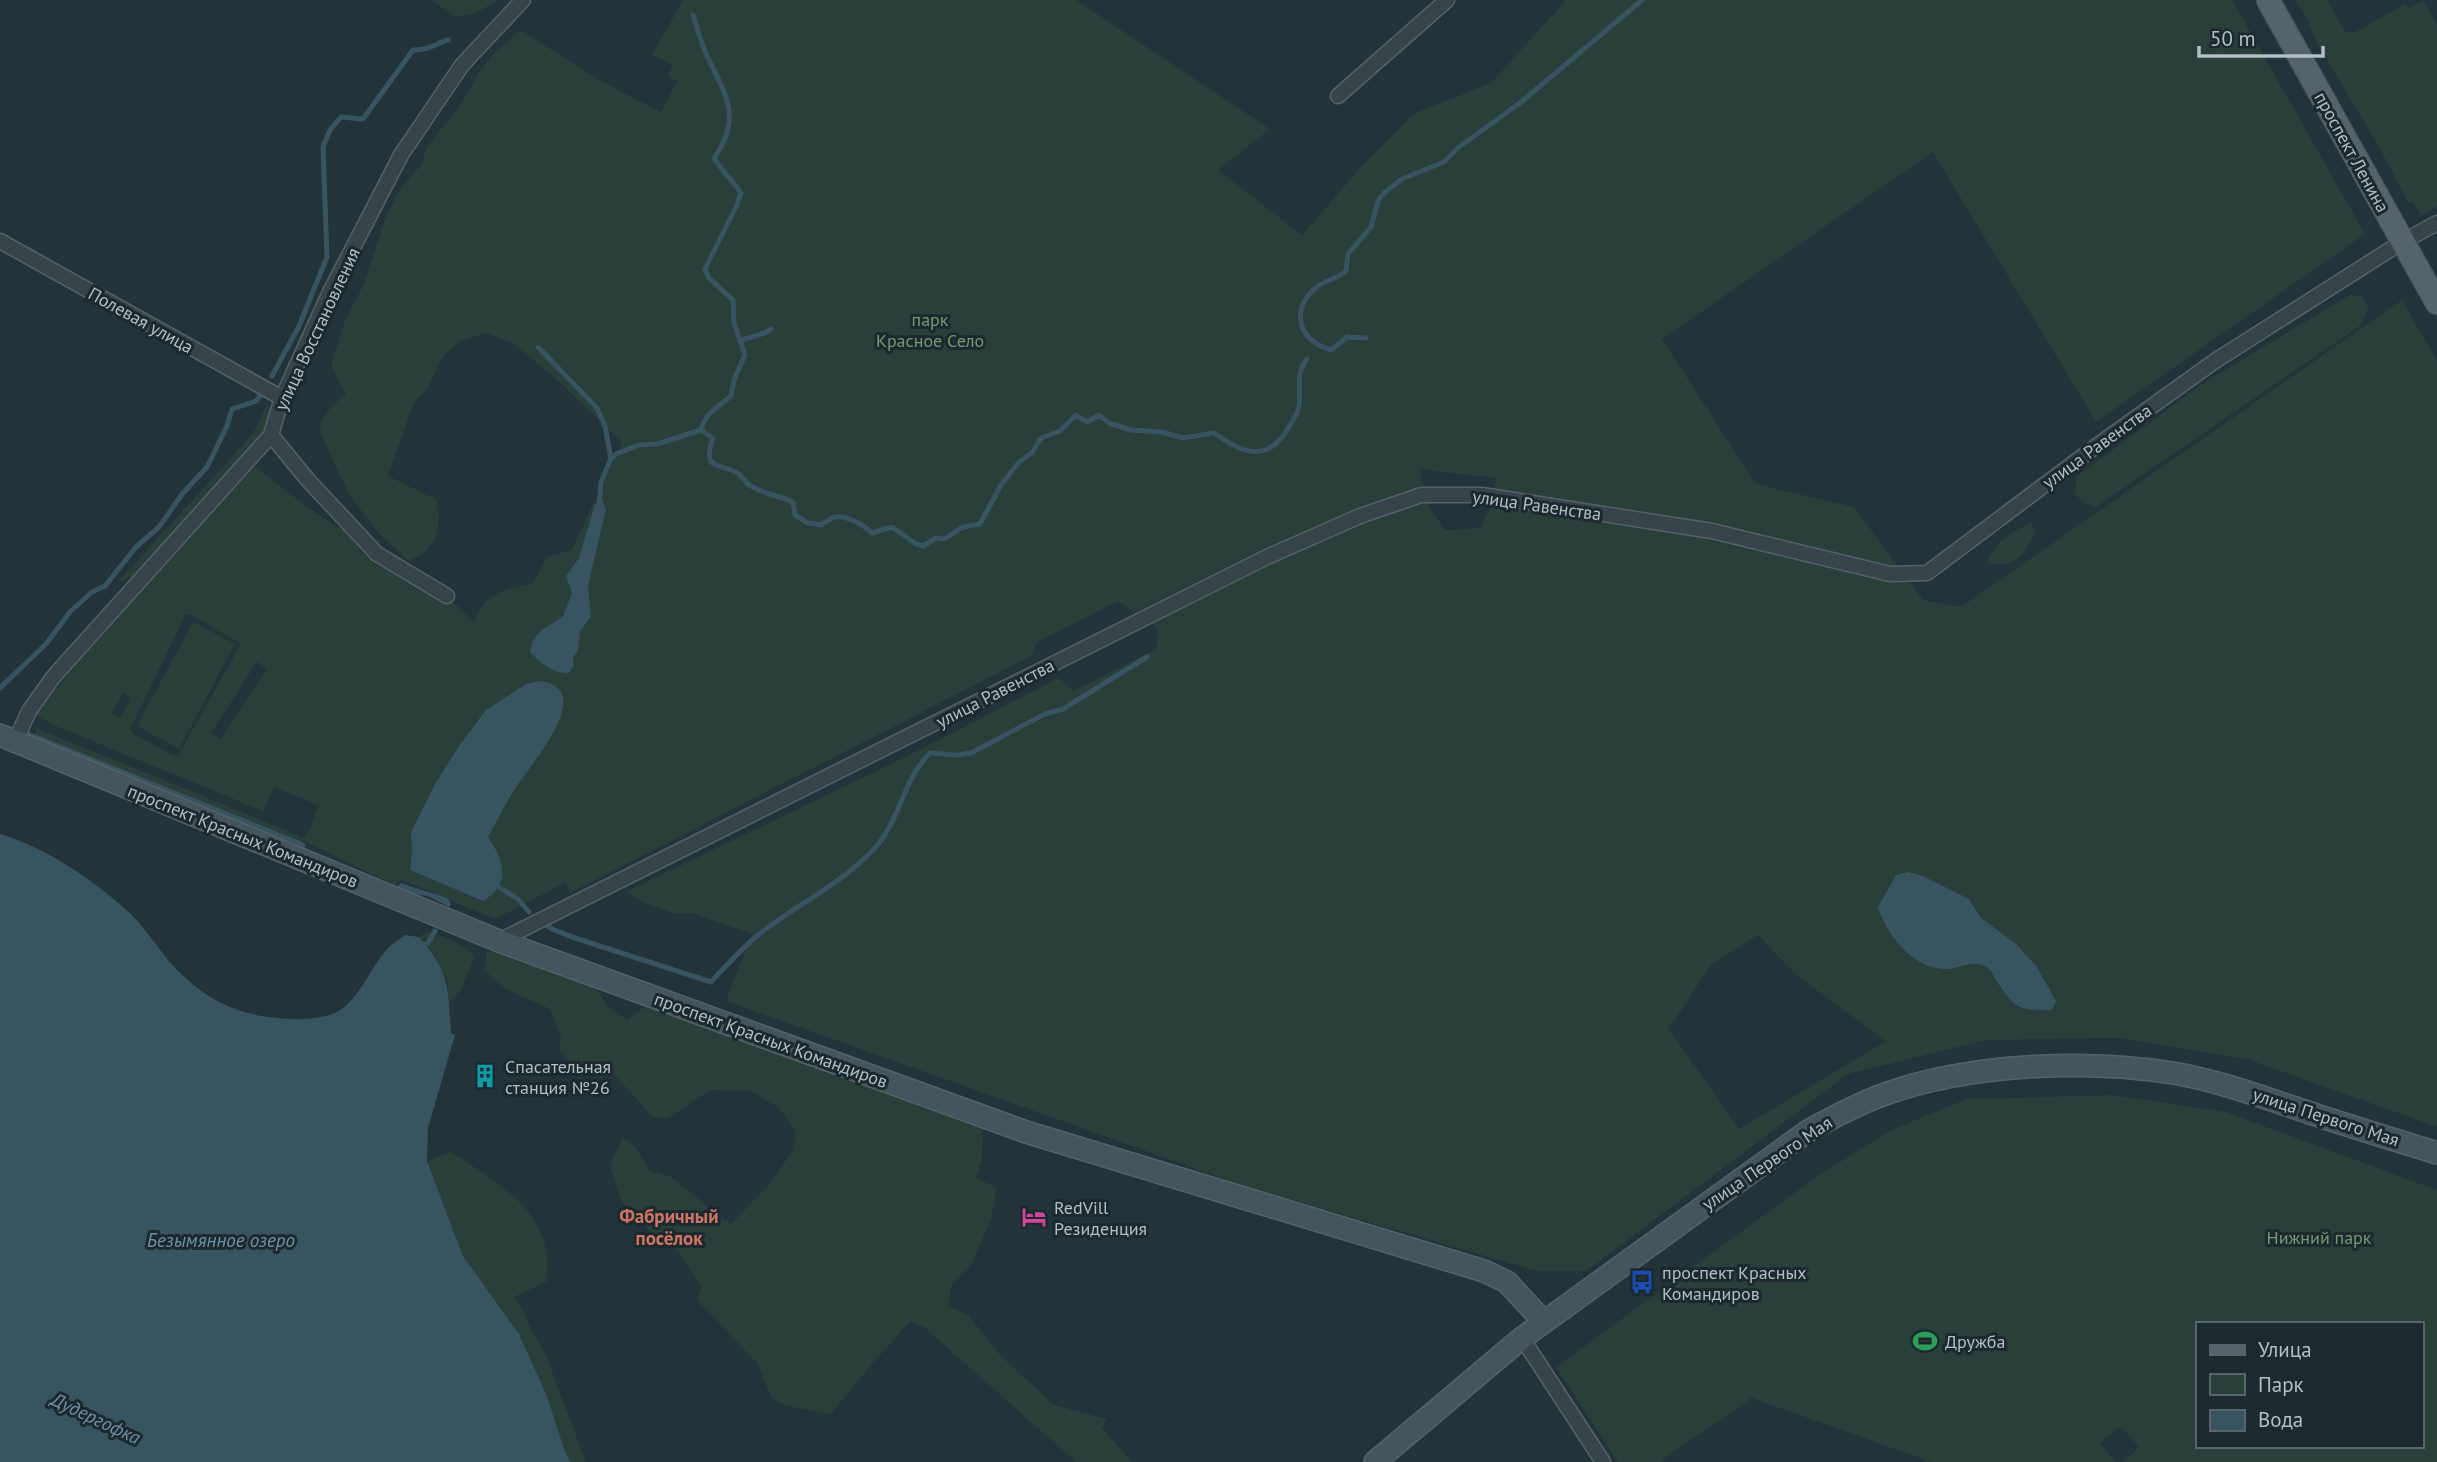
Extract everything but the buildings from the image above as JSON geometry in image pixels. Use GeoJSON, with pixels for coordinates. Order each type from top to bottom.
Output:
{"type":"FeatureCollection","features":[{"type":"Feature","properties":{"kind":"main road","name":"проспект Ленина"},"geometry":{"type":"LineString","coordinates":[[2268,0],[2437,303]]}},
{"type":"Feature","properties":{"kind":"street","name":"улица Восстановления"},"geometry":{"type":"LineString","coordinates":[[8,738],[54,676],[271,435],[282,398],[330,292],[401,155],[462,65],[523,0]]}},
{"type":"Feature","properties":{"kind":"street"},"geometry":{"type":"LineString","coordinates":[[1338,96],[1447,0]]}},
{"type":"Feature","properties":{"kind":"street","name":"улица Равенства"},"geometry":{"type":"LineString","coordinates":[[499,941],[1267,557],[1360,516],[1421,495],[1482,495],[1536,503],[1713,531],[1890,574],[1927,573],[2095,447],[2216,361],[2402,242],[2437,223]]}},
{"type":"Feature","properties":{"kind":"street","name":"Полевая улица"},"geometry":{"type":"LineString","coordinates":[[0,241],[282,398]]}},
{"type":"Feature","properties":{"kind":"street"},"geometry":{"type":"LineString","coordinates":[[271,435],[307,479],[377,554],[447,596]]}},
{"type":"Feature","properties":{"kind":"street","name":"проспект Красных Командиров"},"geometry":{"type":"LineString","coordinates":[[8,738],[499,941],[1026,1132],[1484,1271],[1507,1282],[1544,1322]]}},
{"type":"Feature","properties":{"kind":"street","name":"улица Первого Мая"},"geometry":{"type":"LineString","coordinates":[[1375,1462],[1522,1338],[1808,1131],[1851,1108],[1886,1094],[1968,1073],[2019,1067],[2173,1073],[2231,1086],[2437,1153]]}},
{"type":"Feature","properties":{"kind":"street"},"geometry":{"type":"LineString","coordinates":[[1522,1338],[1603,1462]]}},
{"type":"Feature","properties":{"kind":"green space"},"geometry":{"type":"Polygon","coordinates":[[[432,0],[498,0],[476,13],[455,17],[432,0]]]}},
{"type":"Feature","properties":{"kind":"green space","name":"парк Красное Село"},"geometry":{"type":"Polygon","coordinates":[[[683,0],[1076,0],[1270,129],[1218,170],[1302,235],[1361,167],[1413,114],[1491,83],[1566,0],[2232,0],[2365,234],[2096,422],[1933,152],[1662,339],[1756,484],[1854,507],[1923,600],[1961,607],[2402,300],[2437,361],[2437,1127],[2250,1060],[2120,1038],[1986,1040],[1848,1074],[1586,1271],[1537,1271],[1241,1185],[726,1001],[752,934],[692,913],[677,914],[647,904],[626,892],[907,756],[1059,678],[1073,691],[1156,649],[1158,629],[1118,601],[1036,643],[1033,655],[570,893],[566,882],[495,919],[400,879],[394,885],[302,840],[306,849],[35,739],[36,728],[298,835],[301,840],[310,830],[318,805],[274,787],[263,811],[51,724],[36,715],[71,670],[254,466],[314,512],[349,534],[361,551],[379,566],[432,594],[452,601],[474,622],[490,598],[533,583],[547,557],[572,550],[622,442],[555,378],[513,343],[486,333],[459,341],[441,360],[427,389],[413,404],[388,476],[437,500],[439,520],[432,545],[408,561],[378,532],[350,496],[321,435],[320,422],[346,394],[331,366],[345,320],[364,284],[385,219],[400,189],[422,164],[426,148],[459,107],[479,72],[496,51],[520,30],[601,81],[661,112],[677,81],[668,76],[673,65],[652,55],[683,0]],[[1419,469],[1431,510],[1445,530],[1481,528],[1491,504],[1496,478],[1419,469]],[[186,614],[130,729],[132,733],[174,756],[178,755],[241,644],[186,614]],[[257,662],[211,733],[220,739],[267,669],[257,662]],[[124,693],[112,713],[120,718],[131,698],[124,693]],[[1758,935],[1711,965],[1669,1029],[1739,1129],[1886,1041],[1796,975],[1758,935]]]}},
{"type":"Feature","properties":{"kind":"green space"},"geometry":{"type":"Polygon","coordinates":[[[2294,0],[2327,0],[2346,32],[2355,32],[2405,4],[2410,8],[2423,0],[2437,25],[2437,206],[2421,216],[2413,202],[2408,202],[2378,145],[2317,44],[2304,12],[2294,0]]]}},
{"type":"Feature","properties":{"kind":"green space"},"geometry":{"type":"Polygon","coordinates":[[[2350,295],[2363,296],[2368,309],[2361,325],[2096,507],[2084,503],[2074,493],[2077,476],[2206,381],[2350,295]]]}},
{"type":"Feature","properties":{"kind":"green space"},"geometry":{"type":"Polygon","coordinates":[[[267,404],[270,408],[267,431],[142,572],[117,583],[253,434],[267,404]]]}},
{"type":"Feature","properties":{"kind":"green space"},"geometry":{"type":"Polygon","coordinates":[[[2032,523],[2035,534],[2017,559],[2005,564],[1987,563],[1994,549],[2005,538],[2032,523]]]}},
{"type":"Feature","properties":{"kind":"green space"},"geometry":{"type":"Polygon","coordinates":[[[193,622],[235,644],[179,749],[137,726],[193,622]]]}},
{"type":"Feature","properties":{"kind":"green space"},"geometry":{"type":"Polygon","coordinates":[[[426,932],[452,941],[475,956],[462,988],[449,1004],[447,980],[419,937],[426,932]]]}},
{"type":"Feature","properties":{"kind":"green space"},"geometry":{"type":"Polygon","coordinates":[[[494,949],[595,986],[607,1006],[627,1020],[643,1008],[660,1010],[845,1073],[923,1108],[968,1120],[983,1129],[982,1159],[976,1178],[997,1188],[991,1220],[971,1265],[952,1284],[948,1306],[969,1316],[1001,1356],[1054,1405],[1107,1419],[1102,1428],[1132,1462],[1076,1462],[925,1328],[911,1321],[830,1415],[785,1405],[772,1399],[758,1364],[697,1300],[701,1287],[680,1253],[649,1230],[621,1201],[610,1165],[623,1137],[636,1148],[650,1171],[671,1177],[731,1224],[768,1186],[793,1150],[796,1132],[779,1108],[751,1091],[710,1090],[667,1119],[653,1117],[608,1068],[575,1065],[559,1051],[561,1037],[550,1009],[506,989],[484,970],[487,952],[494,949]]]}},
{"type":"Feature","properties":{"kind":"green space","name":"Нижний парк"},"geometry":{"type":"Polygon","coordinates":[[[2113,1095],[2226,1112],[2437,1190],[2437,1462],[2123,1462],[2139,1447],[2120,1426],[2100,1444],[2116,1462],[1931,1462],[1749,1397],[1751,1400],[1671,1453],[1662,1462],[1618,1462],[1556,1367],[1815,1178],[1889,1131],[1967,1099],[2113,1095]]]}},
{"type":"Feature","properties":{"kind":"green space"},"geometry":{"type":"Polygon","coordinates":[[[451,1152],[505,1189],[534,1220],[543,1238],[547,1258],[546,1282],[514,1297],[546,1355],[586,1462],[571,1462],[565,1453],[547,1396],[519,1334],[463,1256],[427,1161],[451,1152]]]}},
{"type":"Feature","properties":{"kind":"water"},"geometry":{"type":"Polygon","coordinates":[[[602,500],[606,509],[588,586],[591,617],[580,631],[573,667],[569,673],[558,672],[543,664],[530,652],[538,634],[563,616],[572,593],[566,576],[579,558],[595,504],[602,500]]]}},
{"type":"Feature","properties":{"kind":"water"},"geometry":{"type":"Polygon","coordinates":[[[539,681],[556,687],[563,698],[562,712],[545,747],[511,795],[488,837],[501,863],[502,879],[498,887],[483,901],[410,870],[411,832],[435,784],[459,746],[485,711],[526,684],[539,681]]]}},
{"type":"Feature","properties":{"kind":"water","name":"Безымянное озеро"},"geometry":{"type":"Polygon","coordinates":[[[0,834],[35,847],[86,878],[131,914],[189,981],[223,1004],[248,1013],[298,1019],[335,1013],[351,1001],[390,946],[405,935],[419,937],[437,961],[446,981],[451,1033],[455,1035],[428,1128],[427,1161],[463,1256],[519,1334],[547,1396],[565,1452],[571,1462],[0,1462],[0,834]]]}},
{"type":"Feature","properties":{"kind":"water"},"geometry":{"type":"Polygon","coordinates":[[[1908,872],[1923,876],[1969,899],[1980,917],[2016,944],[2037,967],[2056,1001],[2052,1010],[2032,1010],[2018,1006],[2008,997],[1987,967],[1971,964],[1945,969],[1933,967],[1912,957],[1902,948],[1887,928],[1878,907],[1896,875],[1908,872]]]}},
{"type":"Feature","properties":{"kind":"water"},"geometry":{"type":"Polygon","coordinates":[[[400,883],[447,898],[451,904],[449,907],[430,897],[397,889],[400,883]]]}},
{"type":"Feature","properties":{"kind":"waterway"},"geometry":{"type":"LineString","coordinates":[[1366,338],[1347,337],[1331,350],[1311,339],[1301,323],[1300,314],[1308,296],[1317,287],[1346,271],[1348,254],[1371,227],[1378,201],[1384,193],[1402,179],[1444,162],[1459,147],[1520,103],[1642,0]]}},
{"type":"Feature","properties":{"kind":"waterway"},"geometry":{"type":"LineString","coordinates":[[693,15],[702,45],[722,87],[729,110],[727,132],[714,158],[741,193],[705,269],[708,277],[733,300],[734,323],[745,355],[734,380],[731,396],[709,415],[701,430]]}},
{"type":"Feature","properties":{"kind":"waterway"},"geometry":{"type":"LineString","coordinates":[[272,376],[299,326],[327,257],[323,147],[330,130],[341,117],[363,119],[413,50],[448,40]]}},
{"type":"Feature","properties":{"kind":"waterway"},"geometry":{"type":"LineString","coordinates":[[741,341],[771,329]]}},
{"type":"Feature","properties":{"kind":"waterway"},"geometry":{"type":"LineString","coordinates":[[538,347],[597,408],[605,426],[611,459]]}},
{"type":"Feature","properties":{"kind":"waterway"},"geometry":{"type":"LineString","coordinates":[[599,506],[601,482],[616,454],[639,445],[657,444],[701,430],[713,438],[709,456],[714,464],[739,474],[756,489],[793,502],[795,515],[808,523],[821,525],[832,518],[840,517],[856,522],[872,533],[892,527],[923,546],[936,538],[944,539],[963,527],[980,524],[1001,485],[1019,462],[1032,453],[1041,438],[1060,431],[1076,415],[1087,422],[1099,415],[1109,423],[1131,430],[1162,432],[1183,438],[1214,433],[1233,445],[1252,451],[1270,448],[1279,441],[1297,412],[1300,376],[1307,359]]}},
{"type":"Feature","properties":{"kind":"waterway"},"geometry":{"type":"LineString","coordinates":[[0,688],[46,644],[70,612],[92,592],[105,586],[136,547],[159,527],[183,493],[207,467],[227,426],[232,409],[256,401],[260,396]]}},
{"type":"Feature","properties":{"kind":"waterway"},"geometry":{"type":"LineString","coordinates":[[544,923],[572,937],[711,982],[757,936],[846,874],[873,850],[890,827],[914,775],[930,753],[971,753],[1045,714],[1063,709],[1147,657]]}},
{"type":"Feature","properties":{"kind":"waterway"},"geometry":{"type":"LineString","coordinates":[[28,734],[303,845]]}},
{"type":"Feature","properties":{"kind":"waterway"},"geometry":{"type":"LineString","coordinates":[[494,884],[518,899],[529,912]]}},
{"type":"Feature","properties":{"kind":"waterway"},"geometry":{"type":"LineString","coordinates":[[422,947],[428,943],[435,931]]}},
{"type":"Feature","properties":{"kind":"place","name":"Спасательная станция №26"},"geometry":{"type":"Point","coordinates":[485,1076]}},
{"type":"Feature","properties":{"kind":"place","name":"RedVill Резиденция"},"geometry":{"type":"Point","coordinates":[1034,1217]}},
{"type":"Feature","properties":{"kind":"place","name":"проспект Красных Командиров"},"geometry":{"type":"Point","coordinates":[1642,1282]}},
{"type":"Feature","properties":{"kind":"place","name":"Дружба"},"geometry":{"type":"Point","coordinates":[1925,1341]}},
{"type":"Feature","properties":{"kind":"district","name":"Фабричный посёлок"},"geometry":{"type":"Point","coordinates":[669,1227]}},
{"type":"Feature","properties":{"kind":"water label","name":"Дудергофка"},"geometry":{"type":"Point","coordinates":[96,1418]}}]}
